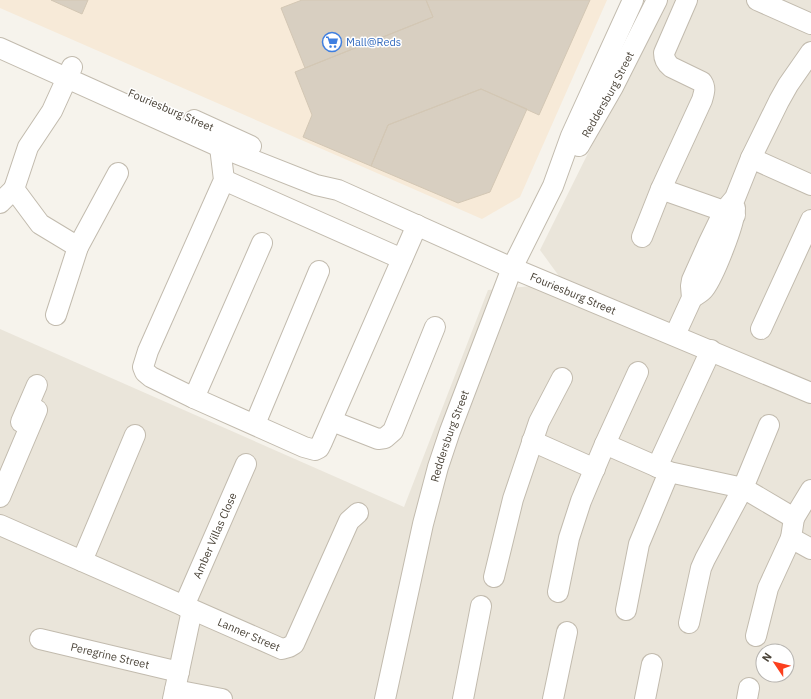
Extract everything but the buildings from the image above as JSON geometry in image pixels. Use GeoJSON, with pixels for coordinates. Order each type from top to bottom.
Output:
{"type":"FeatureCollection","features":[{"type":"Feature","properties":{"kind":"street","name":"Reddersburg Street"},"geometry":{"type":"LineString","coordinates":[[385,699],[423,524],[438,467],[450,431],[512,268],[552,186],[571,136],[633,0]]}},
{"type":"Feature","properties":{"kind":"street","name":"Reddersburg Street"},"geometry":{"type":"LineString","coordinates":[[552,186],[586,136],[613,87],[657,0]]}},
{"type":"Feature","properties":{"kind":"street"},"geometry":{"type":"LineString","coordinates":[[642,237],[661,189],[704,93],[705,87],[702,82],[671,67],[667,64],[664,58],[664,52],[687,0]]}},
{"type":"Feature","properties":{"kind":"street"},"geometry":{"type":"LineString","coordinates":[[757,0],[811,24]]}},
{"type":"Feature","properties":{"kind":"street","name":"Fouriesburg Street"},"geometry":{"type":"LineString","coordinates":[[0,36],[220,147],[316,185],[338,190],[417,224],[512,268],[811,393]]}},
{"type":"Feature","properties":{"kind":"street","name":"Fouriesburg Street"},"geometry":{"type":"LineString","coordinates":[[0,48],[70,72],[234,138],[320,178],[330,183],[338,190]]}},
{"type":"Feature","properties":{"kind":"street"},"geometry":{"type":"LineString","coordinates":[[675,335],[692,298],[692,283],[710,260],[751,158],[783,93],[811,52]]}},
{"type":"Feature","properties":{"kind":"street"},"geometry":{"type":"LineString","coordinates":[[0,203],[14,189],[28,147],[52,111],[70,72]]}},
{"type":"Feature","properties":{"kind":"street"},"geometry":{"type":"LineString","coordinates":[[220,147],[224,180],[148,351],[143,365],[144,370],[151,377],[194,398],[304,447],[315,450],[320,446],[332,422],[417,224]]}},
{"type":"Feature","properties":{"kind":"street"},"geometry":{"type":"LineString","coordinates":[[751,158],[811,185]]}},
{"type":"Feature","properties":{"kind":"street"},"geometry":{"type":"LineString","coordinates":[[56,315],[78,247],[118,173]]}},
{"type":"Feature","properties":{"kind":"street"},"geometry":{"type":"LineString","coordinates":[[224,180],[402,259]]}},
{"type":"Feature","properties":{"kind":"street"},"geometry":{"type":"LineString","coordinates":[[14,189],[40,224],[78,247]]}},
{"type":"Feature","properties":{"kind":"street"},"geometry":{"type":"LineString","coordinates":[[661,189],[731,208]]}},
{"type":"Feature","properties":{"kind":"street"},"geometry":{"type":"LineString","coordinates":[[761,329],[811,220]]}},
{"type":"Feature","properties":{"kind":"street"},"geometry":{"type":"LineString","coordinates":[[194,398],[262,243]]}},
{"type":"Feature","properties":{"kind":"street"},"geometry":{"type":"LineString","coordinates":[[255,424],[319,271]]}},
{"type":"Feature","properties":{"kind":"street"},"geometry":{"type":"LineString","coordinates":[[332,422],[378,439],[385,438],[393,431],[435,327]]}},
{"type":"Feature","properties":{"kind":"street"},"geometry":{"type":"LineString","coordinates":[[626,610],[639,544],[663,470],[711,350]]}},
{"type":"Feature","properties":{"kind":"street"},"geometry":{"type":"LineString","coordinates":[[558,592],[574,521],[605,444],[638,372]]}},
{"type":"Feature","properties":{"kind":"street"},"geometry":{"type":"LineString","coordinates":[[494,577],[513,499],[538,422],[562,378]]}},
{"type":"Feature","properties":{"kind":"street"},"geometry":{"type":"LineString","coordinates":[[0,468],[37,385]]}},
{"type":"Feature","properties":{"kind":"street"},"geometry":{"type":"LineString","coordinates":[[0,496],[37,410]]}},
{"type":"Feature","properties":{"kind":"street"},"geometry":{"type":"LineString","coordinates":[[689,623],[701,568],[743,488],[769,426]]}},
{"type":"Feature","properties":{"kind":"street"},"geometry":{"type":"LineString","coordinates":[[87,563],[140,438]]}},
{"type":"Feature","properties":{"kind":"street"},"geometry":{"type":"LineString","coordinates":[[532,441],[595,468]]}},
{"type":"Feature","properties":{"kind":"street"},"geometry":{"type":"LineString","coordinates":[[605,444],[663,470],[743,488],[794,518]]}},
{"type":"Feature","properties":{"kind":"street","name":"Amber Villas Close"},"geometry":{"type":"LineString","coordinates":[[188,608],[246,464]]}},
{"type":"Feature","properties":{"kind":"street"},"geometry":{"type":"LineString","coordinates":[[756,636],[768,588],[791,538],[794,518],[811,490]]}},
{"type":"Feature","properties":{"kind":"street","name":"Lanner Street"},"geometry":{"type":"LineString","coordinates":[[0,525],[282,649],[294,644],[350,521],[358,513]]}},
{"type":"Feature","properties":{"kind":"street"},"geometry":{"type":"LineString","coordinates":[[791,538],[811,549]]}},
{"type":"Feature","properties":{"kind":"street"},"geometry":{"type":"LineString","coordinates":[[463,699],[481,606]]}},
{"type":"Feature","properties":{"kind":"street"},"geometry":{"type":"LineString","coordinates":[[176,687],[188,608]]}},
{"type":"Feature","properties":{"kind":"street"},"geometry":{"type":"LineString","coordinates":[[553,699],[567,632]]}},
{"type":"Feature","properties":{"kind":"street","name":"Peregrine Street"},"geometry":{"type":"LineString","coordinates":[[40,639],[176,687],[222,699]]}},
{"type":"Feature","properties":{"kind":"street"},"geometry":{"type":"LineString","coordinates":[[645,699],[652,664]]}},
{"type":"Feature","properties":{"kind":"shaded area"},"geometry":{"type":"Polygon","coordinates":[[[0,0],[607,0],[520,197],[482,219],[0,8],[0,0]]]}},
{"type":"Feature","properties":{"kind":"shaded area"},"geometry":{"type":"Polygon","coordinates":[[[664,0],[811,0],[811,699],[0,699],[0,329],[404,507],[488,290],[564,283],[540,250],[664,0]]]}},
{"type":"Feature","properties":{"kind":"place","name":"Mall@Reds"},"geometry":{"type":"Point","coordinates":[332,42]}}]}
